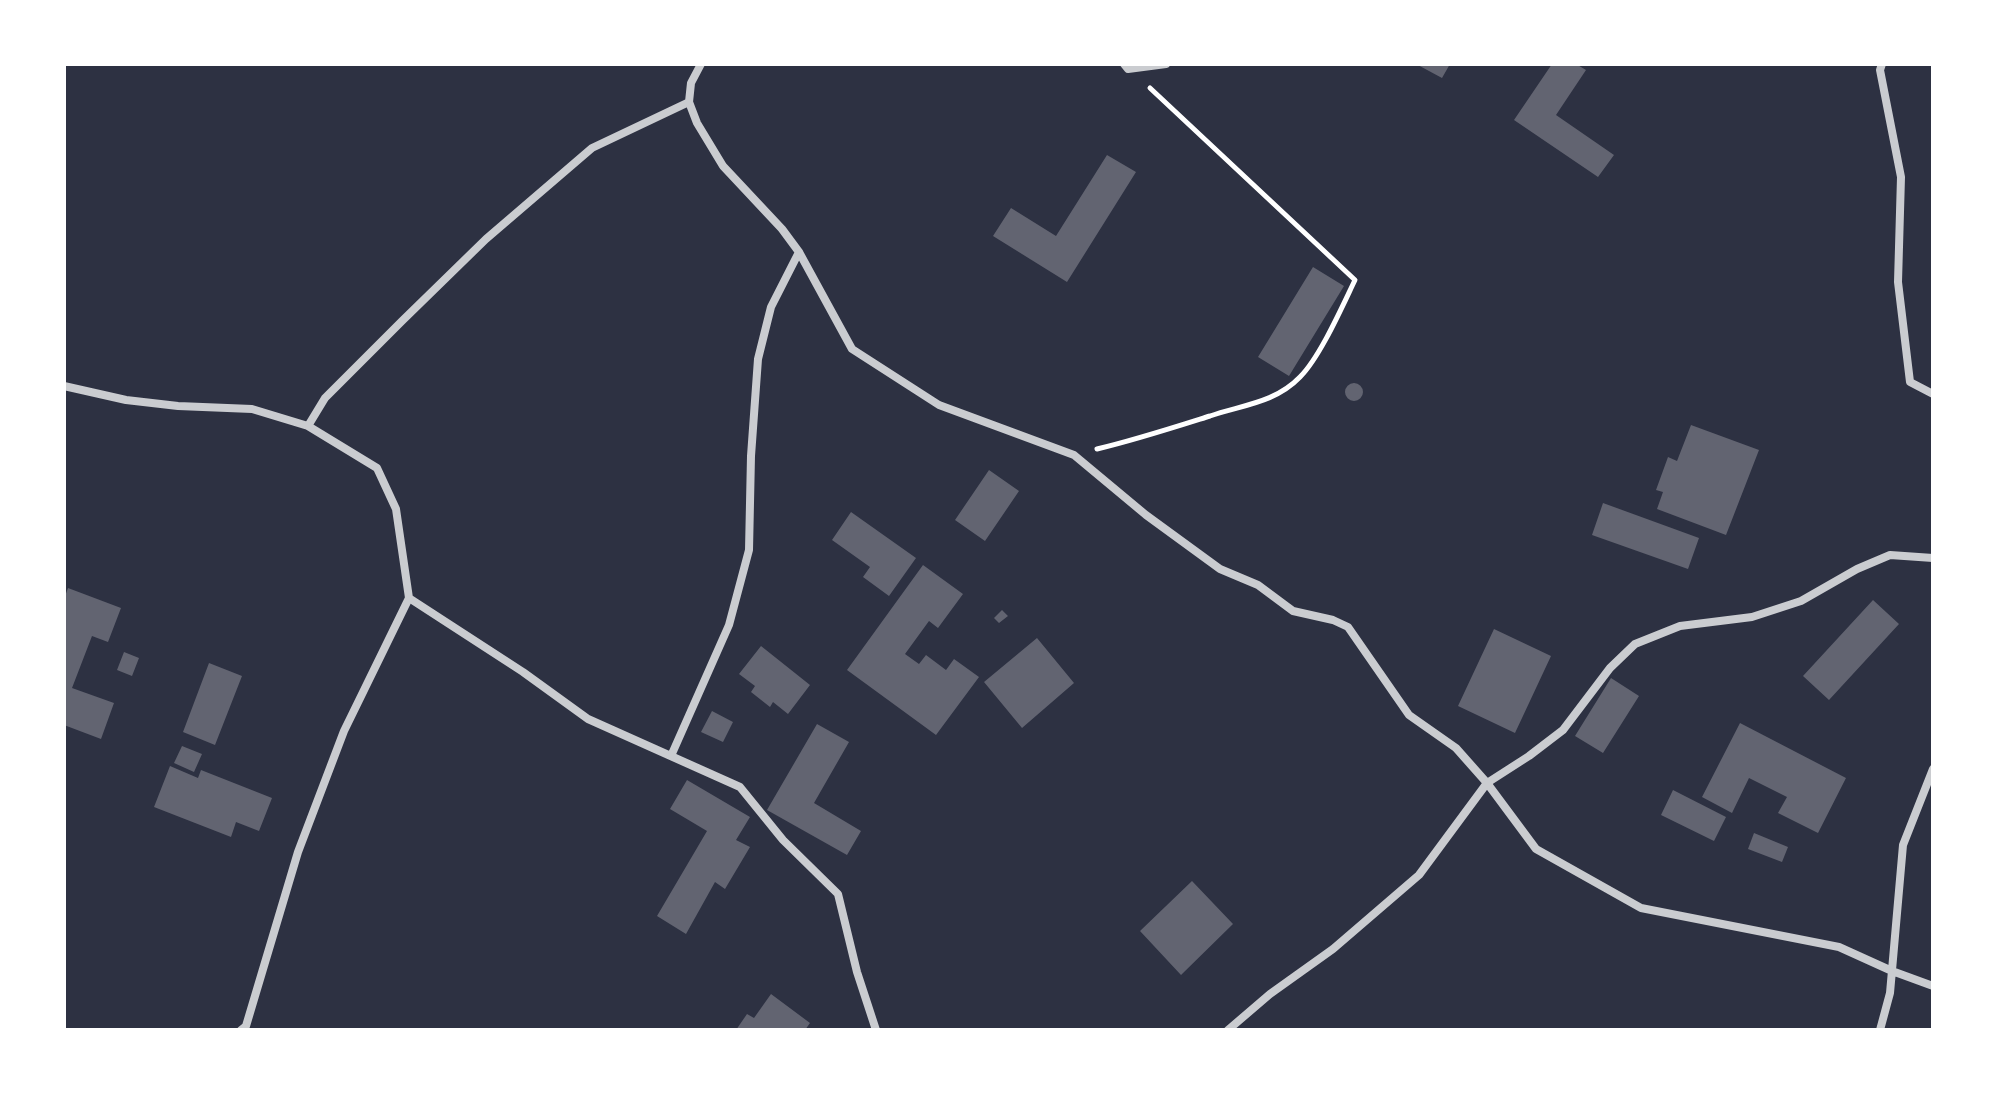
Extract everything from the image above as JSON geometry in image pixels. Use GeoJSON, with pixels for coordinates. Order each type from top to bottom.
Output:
{"type":"FeatureCollection","features":[{"type":"Feature","properties":{"kind":"street"},"geometry":{"type":"LineString","coordinates":[[701,64],[691,83],[689,102],[697,123],[723,166],[782,229],[799,252],[852,349],[939,405],[1074,455],[1146,515],[1220,569],[1258,585],[1293,611],[1333,620],[1348,627],[1409,715],[1456,748],[1487,783],[1536,849],[1641,908],[1839,947],[1933,986]]}},
{"type":"Feature","properties":{"kind":"street"},"geometry":{"type":"LineString","coordinates":[[1126,67],[1166,64]]}},
{"type":"Feature","properties":{"kind":"street"},"geometry":{"type":"LineString","coordinates":[[1882,64],[1880,70],[1901,177],[1898,282],[1910,382],[1933,394]]}},
{"type":"Feature","properties":{"kind":"street"},"geometry":{"type":"LineString","coordinates":[[308,426],[325,398],[402,321],[486,239],[580,158],[592,148],[689,102]]}},
{"type":"Feature","properties":{"kind":"street"},"geometry":{"type":"LineString","coordinates":[[671,756],[729,625],[749,550],[751,456],[758,359],[771,307],[799,252]]}},
{"type":"Feature","properties":{"kind":"street"},"geometry":{"type":"LineString","coordinates":[[64,386],[126,400],[252,409],[308,426],[377,468],[396,509],[409,598],[344,731],[298,852],[246,1026],[241,1030]]}},
{"type":"Feature","properties":{"kind":"street"},"geometry":{"type":"LineString","coordinates":[[1228,1030],[1270,994],[1333,949],[1419,875],[1487,783],[1563,730],[1610,668],[1635,644],[1680,626],[1752,617],[1801,601],[1857,569],[1890,555],[1933,558]]}},
{"type":"Feature","properties":{"kind":"street"},"geometry":{"type":"LineString","coordinates":[[409,598],[523,672],[588,719],[740,787],[783,840],[838,894],[857,972],[876,1030]]}},
{"type":"Feature","properties":{"kind":"street"},"geometry":{"type":"LineString","coordinates":[[1880,1030],[1890,993],[1903,845],[1933,769]]}},
{"type":"Feature","properties":{"kind":"path"},"geometry":{"type":"LineString","coordinates":[[1074,455],[1269,400],[1301,377],[1355,280],[1248,183],[1176,110],[1126,67]]}},
{"type":"Feature","properties":{"kind":"building"},"geometry":{"type":"Polygon","coordinates":[[[1416,64],[1450,64],[1442,78],[1416,64]]]}},
{"type":"Feature","properties":{"kind":"building"},"geometry":{"type":"Polygon","coordinates":[[[1552,64],[1576,64],[1586,70],[1556,115],[1614,155],[1598,177],[1514,120],[1552,64]]]}},
{"type":"Feature","properties":{"kind":"building"},"geometry":{"type":"Polygon","coordinates":[[[1107,155],[1136,172],[1067,282],[993,236],[1011,208],[1056,236],[1107,155]]]}},
{"type":"Feature","properties":{"kind":"building"},"geometry":{"type":"Polygon","coordinates":[[[1313,267],[1344,286],[1289,376],[1258,357],[1313,267]]]}},
{"type":"Feature","properties":{"kind":"building"},"geometry":{"type":"Polygon","coordinates":[[[1354,383],[1363,392],[1354,401],[1345,392],[1354,383]]]}},
{"type":"Feature","properties":{"kind":"building"},"geometry":{"type":"Polygon","coordinates":[[[1691,425],[1759,450],[1726,535],[1657,509],[1663,492],[1656,490],[1668,457],[1677,461],[1691,425]]]}},
{"type":"Feature","properties":{"kind":"building"},"geometry":{"type":"Polygon","coordinates":[[[989,470],[1019,491],[985,541],[955,520],[989,470]]]}},
{"type":"Feature","properties":{"kind":"building"},"geometry":{"type":"Polygon","coordinates":[[[1603,503],[1699,538],[1688,569],[1592,535],[1603,503]]]}},
{"type":"Feature","properties":{"kind":"building"},"geometry":{"type":"Polygon","coordinates":[[[851,512],[916,558],[889,596],[863,577],[870,567],[832,540],[851,512]]]}},
{"type":"Feature","properties":{"kind":"building"},"geometry":{"type":"Polygon","coordinates":[[[923,565],[963,594],[938,628],[929,621],[905,654],[919,664],[926,655],[946,670],[954,659],[979,677],[936,735],[847,670],[923,565]]]}},
{"type":"Feature","properties":{"kind":"building"},"geometry":{"type":"Polygon","coordinates":[[[68,588],[121,608],[108,642],[92,636],[72,688],[114,703],[101,739],[64,725],[64,599],[68,588]]]}},
{"type":"Feature","properties":{"kind":"building"},"geometry":{"type":"Polygon","coordinates":[[[1873,600],[1899,624],[1829,700],[1803,676],[1873,600]]]}},
{"type":"Feature","properties":{"kind":"building"},"geometry":{"type":"Polygon","coordinates":[[[1002,610],[1008,616],[999,623],[994,618],[1002,610]]]}},
{"type":"Feature","properties":{"kind":"building"},"geometry":{"type":"Polygon","coordinates":[[[1494,629],[1551,656],[1515,733],[1458,706],[1494,629]]]}},
{"type":"Feature","properties":{"kind":"building"},"geometry":{"type":"Polygon","coordinates":[[[1037,638],[1074,683],[1022,728],[984,682],[1037,638]]]}},
{"type":"Feature","properties":{"kind":"building"},"geometry":{"type":"Polygon","coordinates":[[[761,646],[810,685],[788,714],[773,702],[770,707],[751,692],[755,686],[739,674],[761,646]]]}},
{"type":"Feature","properties":{"kind":"building"},"geometry":{"type":"Polygon","coordinates":[[[124,652],[139,658],[132,676],[117,670],[124,652]]]}},
{"type":"Feature","properties":{"kind":"building"},"geometry":{"type":"Polygon","coordinates":[[[209,663],[242,676],[215,745],[183,732],[209,663]]]}},
{"type":"Feature","properties":{"kind":"building"},"geometry":{"type":"Polygon","coordinates":[[[1611,678],[1639,696],[1603,753],[1575,736],[1611,678]]]}},
{"type":"Feature","properties":{"kind":"building"},"geometry":{"type":"Polygon","coordinates":[[[712,711],[733,722],[723,742],[701,732],[712,711]]]}},
{"type":"Feature","properties":{"kind":"building"},"geometry":{"type":"Polygon","coordinates":[[[1740,723],[1846,778],[1818,833],[1778,813],[1787,797],[1749,778],[1732,813],[1702,797],[1740,723]]]}},
{"type":"Feature","properties":{"kind":"building"},"geometry":{"type":"Polygon","coordinates":[[[817,724],[849,742],[814,803],[861,831],[847,855],[767,810],[817,724]]]}},
{"type":"Feature","properties":{"kind":"building"},"geometry":{"type":"Polygon","coordinates":[[[182,746],[202,754],[194,772],[174,763],[182,746]]]}},
{"type":"Feature","properties":{"kind":"building"},"geometry":{"type":"Polygon","coordinates":[[[170,766],[198,778],[201,770],[272,798],[259,831],[236,822],[231,837],[154,807],[170,766]]]}},
{"type":"Feature","properties":{"kind":"building"},"geometry":{"type":"Polygon","coordinates":[[[687,780],[750,817],[736,840],[750,847],[725,889],[715,882],[686,934],[657,916],[707,831],[670,809],[687,780]]]}},
{"type":"Feature","properties":{"kind":"building"},"geometry":{"type":"Polygon","coordinates":[[[1673,790],[1726,817],[1714,841],[1661,815],[1673,790]]]}},
{"type":"Feature","properties":{"kind":"building"},"geometry":{"type":"Polygon","coordinates":[[[1754,833],[1788,847],[1782,862],[1748,849],[1754,833]]]}},
{"type":"Feature","properties":{"kind":"building"},"geometry":{"type":"Polygon","coordinates":[[[1192,881],[1233,924],[1181,975],[1140,931],[1192,881]]]}},
{"type":"Feature","properties":{"kind":"building"},"geometry":{"type":"Polygon","coordinates":[[[771,994],[810,1023],[805,1030],[736,1030],[747,1014],[754,1018],[771,994]]]}}]}
